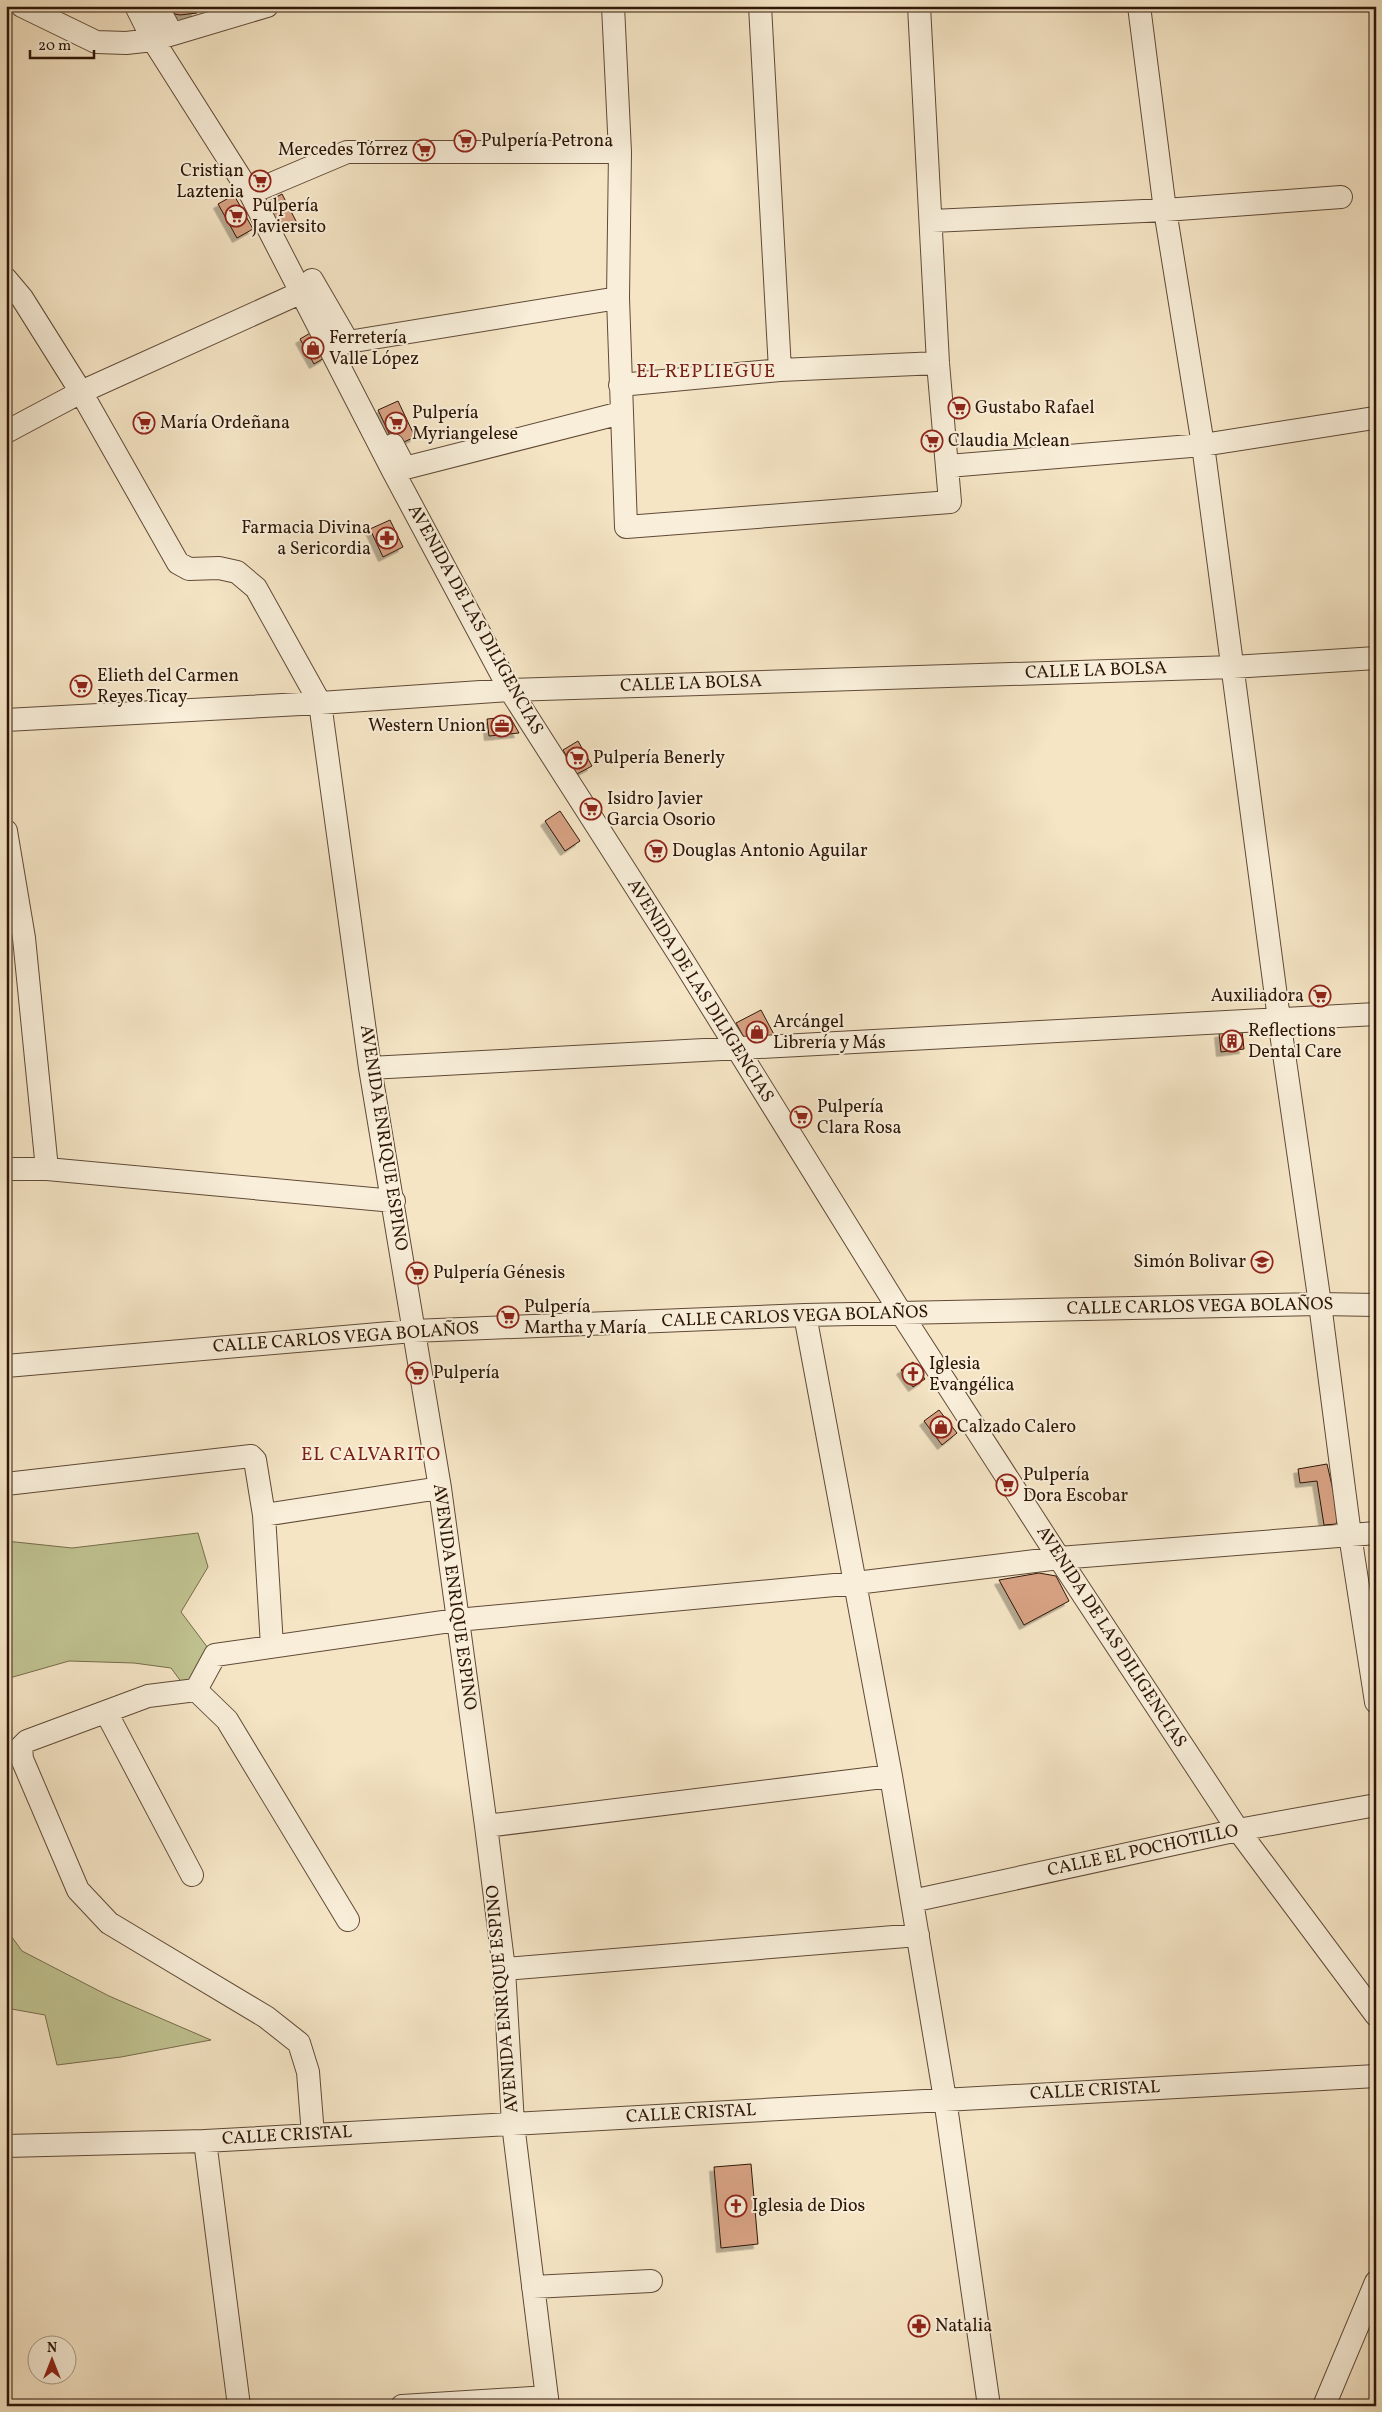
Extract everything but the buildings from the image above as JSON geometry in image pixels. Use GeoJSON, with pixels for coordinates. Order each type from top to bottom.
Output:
{"type":"FeatureCollection","features":[{"type":"Feature","properties":{"kind":"street"},"geometry":{"type":"LineString","coordinates":[[22,6],[96,42],[126,43],[162,37],[267,6]]}},
{"type":"Feature","properties":{"kind":"street","name":"AVENIDA DE LAS DILIGENCIAS"},"geometry":{"type":"LineString","coordinates":[[136,6],[162,37],[250,193],[302,292],[339,345],[393,471],[510,690],[680,956],[736,1050],[900,1313],[1059,1558],[1238,1830],[1376,2014]]}},
{"type":"Feature","properties":{"kind":"street"},"geometry":{"type":"LineString","coordinates":[[157,6],[162,37]]}},
{"type":"Feature","properties":{"kind":"street"},"geometry":{"type":"LineString","coordinates":[[612,6],[620,152],[618,298],[626,527],[950,502],[938,363],[920,6]]}},
{"type":"Feature","properties":{"kind":"street"},"geometry":{"type":"LineString","coordinates":[[760,6],[780,370]]}},
{"type":"Feature","properties":{"kind":"street"},"geometry":{"type":"LineString","coordinates":[[1139,6],[1165,210],[1203,445],[1350,1535],[1376,1702]]}},
{"type":"Feature","properties":{"kind":"street"},"geometry":{"type":"LineString","coordinates":[[250,193],[347,152],[620,152]]}},
{"type":"Feature","properties":{"kind":"street"},"geometry":{"type":"LineString","coordinates":[[932,221],[1165,210],[1341,197]]}},
{"type":"Feature","properties":{"kind":"street"},"geometry":{"type":"LineString","coordinates":[[287,237],[339,345],[618,298]]}},
{"type":"Feature","properties":{"kind":"street"},"geometry":{"type":"LineString","coordinates":[[6,279],[22,298],[81,392],[178,563],[189,569],[219,568],[238,572],[256,588],[320,703]]}},
{"type":"Feature","properties":{"kind":"street"},"geometry":{"type":"LineString","coordinates":[[6,432],[81,392],[302,292]]}},
{"type":"Feature","properties":{"kind":"street"},"geometry":{"type":"LineString","coordinates":[[620,385],[780,370],[938,363]]}},
{"type":"Feature","properties":{"kind":"street"},"geometry":{"type":"LineString","coordinates":[[358,374],[405,468],[621,413]]}},
{"type":"Feature","properties":{"kind":"street"},"geometry":{"type":"LineString","coordinates":[[948,466],[1203,445],[1374,418]]}},
{"type":"Feature","properties":{"kind":"street","name":"CALLE LA BOLSA"},"geometry":{"type":"LineString","coordinates":[[6,720],[320,703],[510,690],[1233,667],[1376,658]]}},
{"type":"Feature","properties":{"kind":"street","name":"AVENIDA ENRIQUE ESPINO"},"geometry":{"type":"LineString","coordinates":[[320,703],[370,1068],[394,1201],[440,1488],[486,1826],[504,1969],[513,2124],[547,2401]]}},
{"type":"Feature","properties":{"kind":"street"},"geometry":{"type":"LineString","coordinates":[[6,831],[15,938],[48,1169]]}},
{"type":"Feature","properties":{"kind":"street"},"geometry":{"type":"LineString","coordinates":[[370,1068],[736,1050],[1376,1014]]}},
{"type":"Feature","properties":{"kind":"street"},"geometry":{"type":"LineString","coordinates":[[6,1169],[48,1169],[394,1201]]}},
{"type":"Feature","properties":{"kind":"street","name":"CALLE CARLOS VEGA BOLAÑOS"},"geometry":{"type":"LineString","coordinates":[[6,1366],[414,1331],[805,1315],[1320,1304],[1376,1305]]}},
{"type":"Feature","properties":{"kind":"street"},"geometry":{"type":"LineString","coordinates":[[805,1315],[856,1583],[918,1935],[945,2099],[989,2406]]}},
{"type":"Feature","properties":{"kind":"street"},"geometry":{"type":"LineString","coordinates":[[6,1484],[246,1455],[251,1456],[255,1460],[264,1515],[272,1646]]}},
{"type":"Feature","properties":{"kind":"street"},"geometry":{"type":"LineString","coordinates":[[264,1515],[440,1488]]}},
{"type":"Feature","properties":{"kind":"street"},"geometry":{"type":"LineString","coordinates":[[196,1690],[215,1655],[457,1620],[856,1583],[1059,1558],[1376,1533]]}},
{"type":"Feature","properties":{"kind":"street"},"geometry":{"type":"LineString","coordinates":[[196,1690],[148,1696],[27,1741],[21,1747],[22,1759],[78,1890],[109,1923],[266,2017],[299,2042],[308,2072],[313,2135]]}},
{"type":"Feature","properties":{"kind":"street"},"geometry":{"type":"LineString","coordinates":[[196,1690],[227,1720],[348,1920]]}},
{"type":"Feature","properties":{"kind":"street"},"geometry":{"type":"LineString","coordinates":[[106,1712],[192,1875]]}},
{"type":"Feature","properties":{"kind":"street"},"geometry":{"type":"LineString","coordinates":[[486,1826],[891,1776]]}},
{"type":"Feature","properties":{"kind":"street","name":"CALLE EL POCHOTILLO"},"geometry":{"type":"LineString","coordinates":[[912,1901],[1238,1830],[1376,1805]]}},
{"type":"Feature","properties":{"kind":"street"},"geometry":{"type":"LineString","coordinates":[[504,1969],[918,1935]]}},
{"type":"Feature","properties":{"kind":"street","name":"CALLE CRISTAL"},"geometry":{"type":"LineString","coordinates":[[6,2146],[205,2141],[1376,2076]]}},
{"type":"Feature","properties":{"kind":"street"},"geometry":{"type":"LineString","coordinates":[[205,2141],[239,2406]]}},
{"type":"Feature","properties":{"kind":"street"},"geometry":{"type":"LineString","coordinates":[[533,2287],[651,2281]]}},
{"type":"Feature","properties":{"kind":"street"},"geometry":{"type":"LineString","coordinates":[[1324,2406],[1376,2282]]}},
{"type":"Feature","properties":{"kind":"street"},"geometry":{"type":"LineString","coordinates":[[402,2406],[547,2401]]}},
{"type":"Feature","properties":{"kind":"green space"},"geometry":{"type":"Polygon","coordinates":[[[198,1533],[208,1567],[181,1612],[211,1652],[185,1687],[171,1668],[134,1663],[69,1661],[6,1679],[6,1541],[72,1548],[198,1533]]]}},
{"type":"Feature","properties":{"kind":"green space"},"geometry":{"type":"Polygon","coordinates":[[[6,1929],[22,1951],[109,1996],[211,2040],[121,2057],[57,2065],[45,2015],[6,2008],[6,1929]]]}},
{"type":"Feature","properties":{"kind":"place","name":"Pulpería Petrona"},"geometry":{"type":"Point","coordinates":[465,141]}},
{"type":"Feature","properties":{"kind":"place","name":"Mercedes Tórrez"},"geometry":{"type":"Point","coordinates":[424,150]}},
{"type":"Feature","properties":{"kind":"place","name":"Cristian Laztenia"},"geometry":{"type":"Point","coordinates":[260,181]}},
{"type":"Feature","properties":{"kind":"place","name":"Pulpería Javiersito"},"geometry":{"type":"Point","coordinates":[236,216]}},
{"type":"Feature","properties":{"kind":"place","name":"Ferretería Valle López"},"geometry":{"type":"Point","coordinates":[313,348]}},
{"type":"Feature","properties":{"kind":"place","name":"Gustabo Rafael"},"geometry":{"type":"Point","coordinates":[959,408]}},
{"type":"Feature","properties":{"kind":"place","name":"María Ordeñana"},"geometry":{"type":"Point","coordinates":[144,423]}},
{"type":"Feature","properties":{"kind":"place","name":"Pulpería Myriangelese"},"geometry":{"type":"Point","coordinates":[396,423]}},
{"type":"Feature","properties":{"kind":"place","name":"Claudia Mclean"},"geometry":{"type":"Point","coordinates":[932,441]}},
{"type":"Feature","properties":{"kind":"place","name":"Farmacia Divina a Sericordia"},"geometry":{"type":"Point","coordinates":[387,538]}},
{"type":"Feature","properties":{"kind":"place","name":"Elieth del Carmen Reyes Ticay"},"geometry":{"type":"Point","coordinates":[81,686]}},
{"type":"Feature","properties":{"kind":"place","name":"Western Union"},"geometry":{"type":"Point","coordinates":[502,726]}},
{"type":"Feature","properties":{"kind":"place","name":"Pulpería Benerly"},"geometry":{"type":"Point","coordinates":[577,758]}},
{"type":"Feature","properties":{"kind":"place","name":"Isidro Javier Garcia Osorio"},"geometry":{"type":"Point","coordinates":[591,809]}},
{"type":"Feature","properties":{"kind":"place","name":"Douglas Antonio Aguilar"},"geometry":{"type":"Point","coordinates":[656,851]}},
{"type":"Feature","properties":{"kind":"place","name":"Auxiliadora"},"geometry":{"type":"Point","coordinates":[1320,996]}},
{"type":"Feature","properties":{"kind":"place","name":"Arcángel Librería y Más"},"geometry":{"type":"Point","coordinates":[757,1032]}},
{"type":"Feature","properties":{"kind":"place","name":"Reflections Dental Care"},"geometry":{"type":"Point","coordinates":[1232,1041]}},
{"type":"Feature","properties":{"kind":"place","name":"Pulpería Clara Rosa"},"geometry":{"type":"Point","coordinates":[801,1117]}},
{"type":"Feature","properties":{"kind":"place","name":"Simón Bolivar"},"geometry":{"type":"Point","coordinates":[1262,1262]}},
{"type":"Feature","properties":{"kind":"place","name":"Pulpería Génesis"},"geometry":{"type":"Point","coordinates":[417,1273]}},
{"type":"Feature","properties":{"kind":"place","name":"Pulpería Martha y María"},"geometry":{"type":"Point","coordinates":[508,1317]}},
{"type":"Feature","properties":{"kind":"place","name":"Pulpería"},"geometry":{"type":"Point","coordinates":[417,1373]}},
{"type":"Feature","properties":{"kind":"place","name":"Iglesia Evangélica"},"geometry":{"type":"Point","coordinates":[913,1374]}},
{"type":"Feature","properties":{"kind":"place","name":"Calzado Calero"},"geometry":{"type":"Point","coordinates":[941,1427]}},
{"type":"Feature","properties":{"kind":"place","name":"Pulpería Dora Escobar"},"geometry":{"type":"Point","coordinates":[1007,1485]}},
{"type":"Feature","properties":{"kind":"place","name":"Iglesia de Dios"},"geometry":{"type":"Point","coordinates":[736,2206]}},
{"type":"Feature","properties":{"kind":"place","name":"Natalia"},"geometry":{"type":"Point","coordinates":[919,2326]}},
{"type":"Feature","properties":{"kind":"district","name":"EL REPLIEGUE"},"geometry":{"type":"Point","coordinates":[706,372]}},
{"type":"Feature","properties":{"kind":"district","name":"EL CALVARITO"},"geometry":{"type":"Point","coordinates":[371,1455]}}]}
